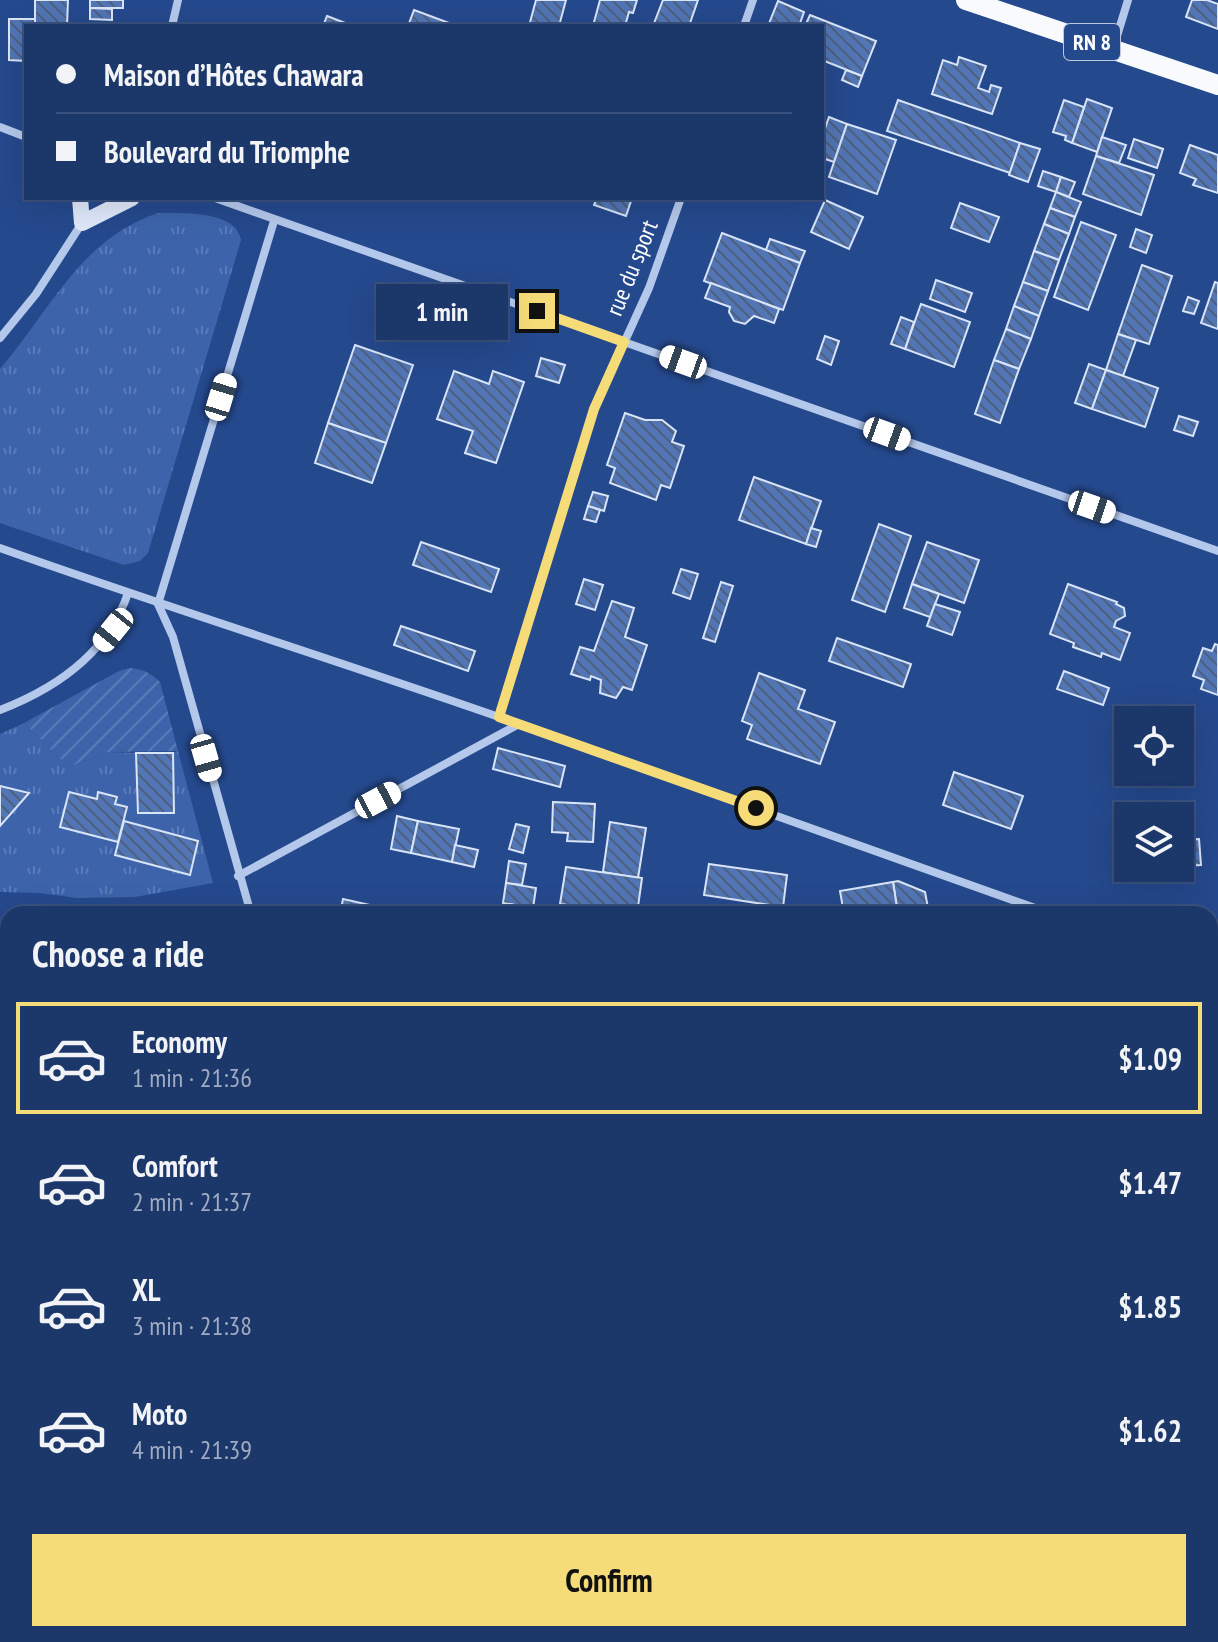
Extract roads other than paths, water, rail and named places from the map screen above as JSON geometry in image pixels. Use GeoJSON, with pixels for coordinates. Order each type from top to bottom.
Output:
{"type":"FeatureCollection","features":[{"type":"Feature","properties":{"kind":"main road","name":"RN 8"},"geometry":{"type":"LineString","coordinates":[[966,0],[1218,85]]}},
{"type":"Feature","properties":{"kind":"street"},"geometry":{"type":"LineString","coordinates":[[172,24],[178,0]]}},
{"type":"Feature","properties":{"kind":"street"},"geometry":{"type":"LineString","coordinates":[[745,24],[753,0]]}},
{"type":"Feature","properties":{"kind":"street"},"geometry":{"type":"LineString","coordinates":[[1113,49],[1128,0]]}},
{"type":"Feature","properties":{"kind":"street"},"geometry":{"type":"LineString","coordinates":[[0,127],[24,136]]}},
{"type":"Feature","properties":{"kind":"street"},"geometry":{"type":"LineString","coordinates":[[80,200],[82,223]]}},
{"type":"Feature","properties":{"kind":"street"},"geometry":{"type":"LineString","coordinates":[[0,338],[36,294],[82,223],[128,200]]}},
{"type":"Feature","properties":{"kind":"street"},"geometry":{"type":"LineString","coordinates":[[220,200],[1218,551]]}},
{"type":"Feature","properties":{"kind":"street","name":"rue du sport"},"geometry":{"type":"LineString","coordinates":[[499,717],[594,409],[649,288],[680,200]]}},
{"type":"Feature","properties":{"kind":"street"},"geometry":{"type":"LineString","coordinates":[[248,906],[173,637],[158,604],[274,221]]}},
{"type":"Feature","properties":{"kind":"street"},"geometry":{"type":"LineString","coordinates":[[0,548],[499,717],[1030,906]]}},
{"type":"Feature","properties":{"kind":"street"},"geometry":{"type":"LineString","coordinates":[[0,710],[57,682],[101,645],[113,630],[128,593]]}},
{"type":"Feature","properties":{"kind":"street"},"geometry":{"type":"LineString","coordinates":[[238,876],[519,724]]}}]}
